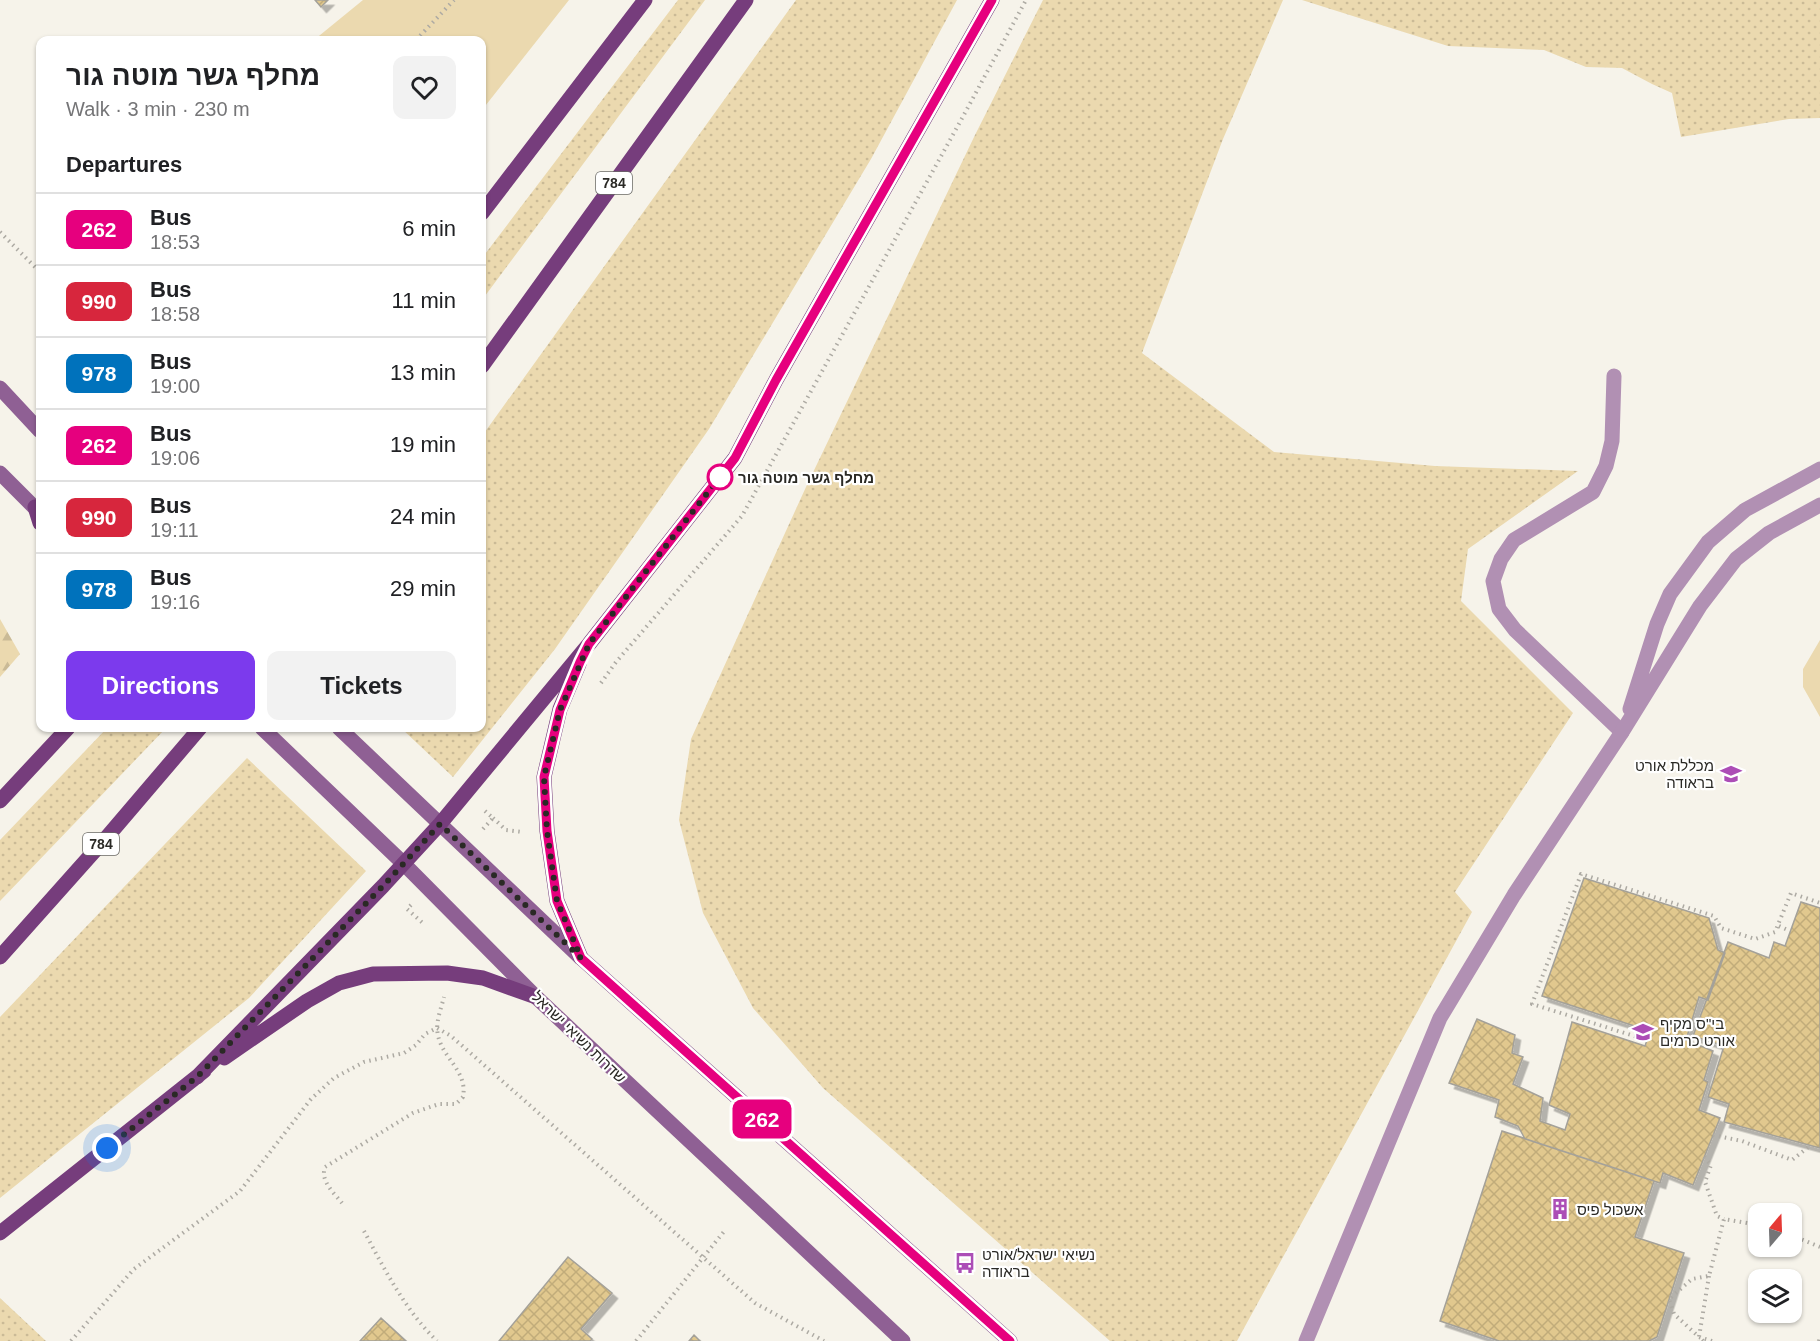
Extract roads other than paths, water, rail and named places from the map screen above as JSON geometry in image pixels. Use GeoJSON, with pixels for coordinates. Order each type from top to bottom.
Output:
{"type":"FeatureCollection","features":[{"type":"Feature","properties":{"kind":"main road"},"geometry":{"type":"LineString","coordinates":[[486,208],[645,0]]}},
{"type":"Feature","properties":{"kind":"main road","name":"784"},"geometry":{"type":"LineString","coordinates":[[486,360],[746,0]]}},
{"type":"Feature","properties":{"kind":"main road"},"geometry":{"type":"LineString","coordinates":[[197,1077],[440,824],[589,644],[735,458],[776,380],[992,0]]}},
{"type":"Feature","properties":{"kind":"main road"},"geometry":{"type":"LineString","coordinates":[[0,388],[36,427]]}},
{"type":"Feature","properties":{"kind":"main road"},"geometry":{"type":"LineString","coordinates":[[0,473],[36,508]]}},
{"type":"Feature","properties":{"kind":"main road"},"geometry":{"type":"LineString","coordinates":[[581,958],[557,901],[547,831],[544,777],[560,710],[589,644]]}},
{"type":"Feature","properties":{"kind":"main road"},"geometry":{"type":"LineString","coordinates":[[51,746],[55,732]]}},
{"type":"Feature","properties":{"kind":"main road"},"geometry":{"type":"LineString","coordinates":[[0,801],[64,732]]}},
{"type":"Feature","properties":{"kind":"main road","name":"784"},"geometry":{"type":"LineString","coordinates":[[0,957],[197,732]]}},
{"type":"Feature","properties":{"kind":"main road","name":"שדרות נשיאי ישראל"},"geometry":{"type":"LineString","coordinates":[[265,732],[404,864],[536,997],[903,1341]]}},
{"type":"Feature","properties":{"kind":"main road"},"geometry":{"type":"LineString","coordinates":[[343,732],[581,958],[1010,1341]]}},
{"type":"Feature","properties":{"kind":"main road"},"geometry":{"type":"LineString","coordinates":[[0,1233],[197,1077],[307,1001],[339,984],[373,974],[447,973],[483,978],[536,997]]}},
{"type":"Feature","properties":{"kind":"street"},"geometry":{"type":"LineString","coordinates":[[1614,376],[1612,441],[1606,466],[1593,492],[1514,540],[1500,559],[1493,581],[1499,609],[1515,630],[1622,732]]}},
{"type":"Feature","properties":{"kind":"street"},"geometry":{"type":"LineString","coordinates":[[1622,732],[1657,624],[1670,594],[1708,542],[1744,510],[1820,469]]}},
{"type":"Feature","properties":{"kind":"street"},"geometry":{"type":"LineString","coordinates":[[1306,1341],[1440,1018],[1514,895],[1622,732],[1700,606],[1736,559],[1769,533],[1820,505]]}},
{"type":"Feature","properties":{"kind":"place","name":"מחלף גשר מוטה גור"},"geometry":{"type":"Point","coordinates":[720,477]}},
{"type":"Feature","properties":{"kind":"place","name":"מכללת אורט בראודה"},"geometry":{"type":"Point","coordinates":[1731,774]}},
{"type":"Feature","properties":{"kind":"place","name":"בי\"ס מקיף אורט כרמים"},"geometry":{"type":"Point","coordinates":[1643,1032]}},
{"type":"Feature","properties":{"kind":"place","name":"אשכול פיס"},"geometry":{"type":"Point","coordinates":[1560,1209]}},
{"type":"Feature","properties":{"kind":"place","name":"נשיאי ישראל/אורט בראודה"},"geometry":{"type":"Point","coordinates":[965,1263]}}]}
